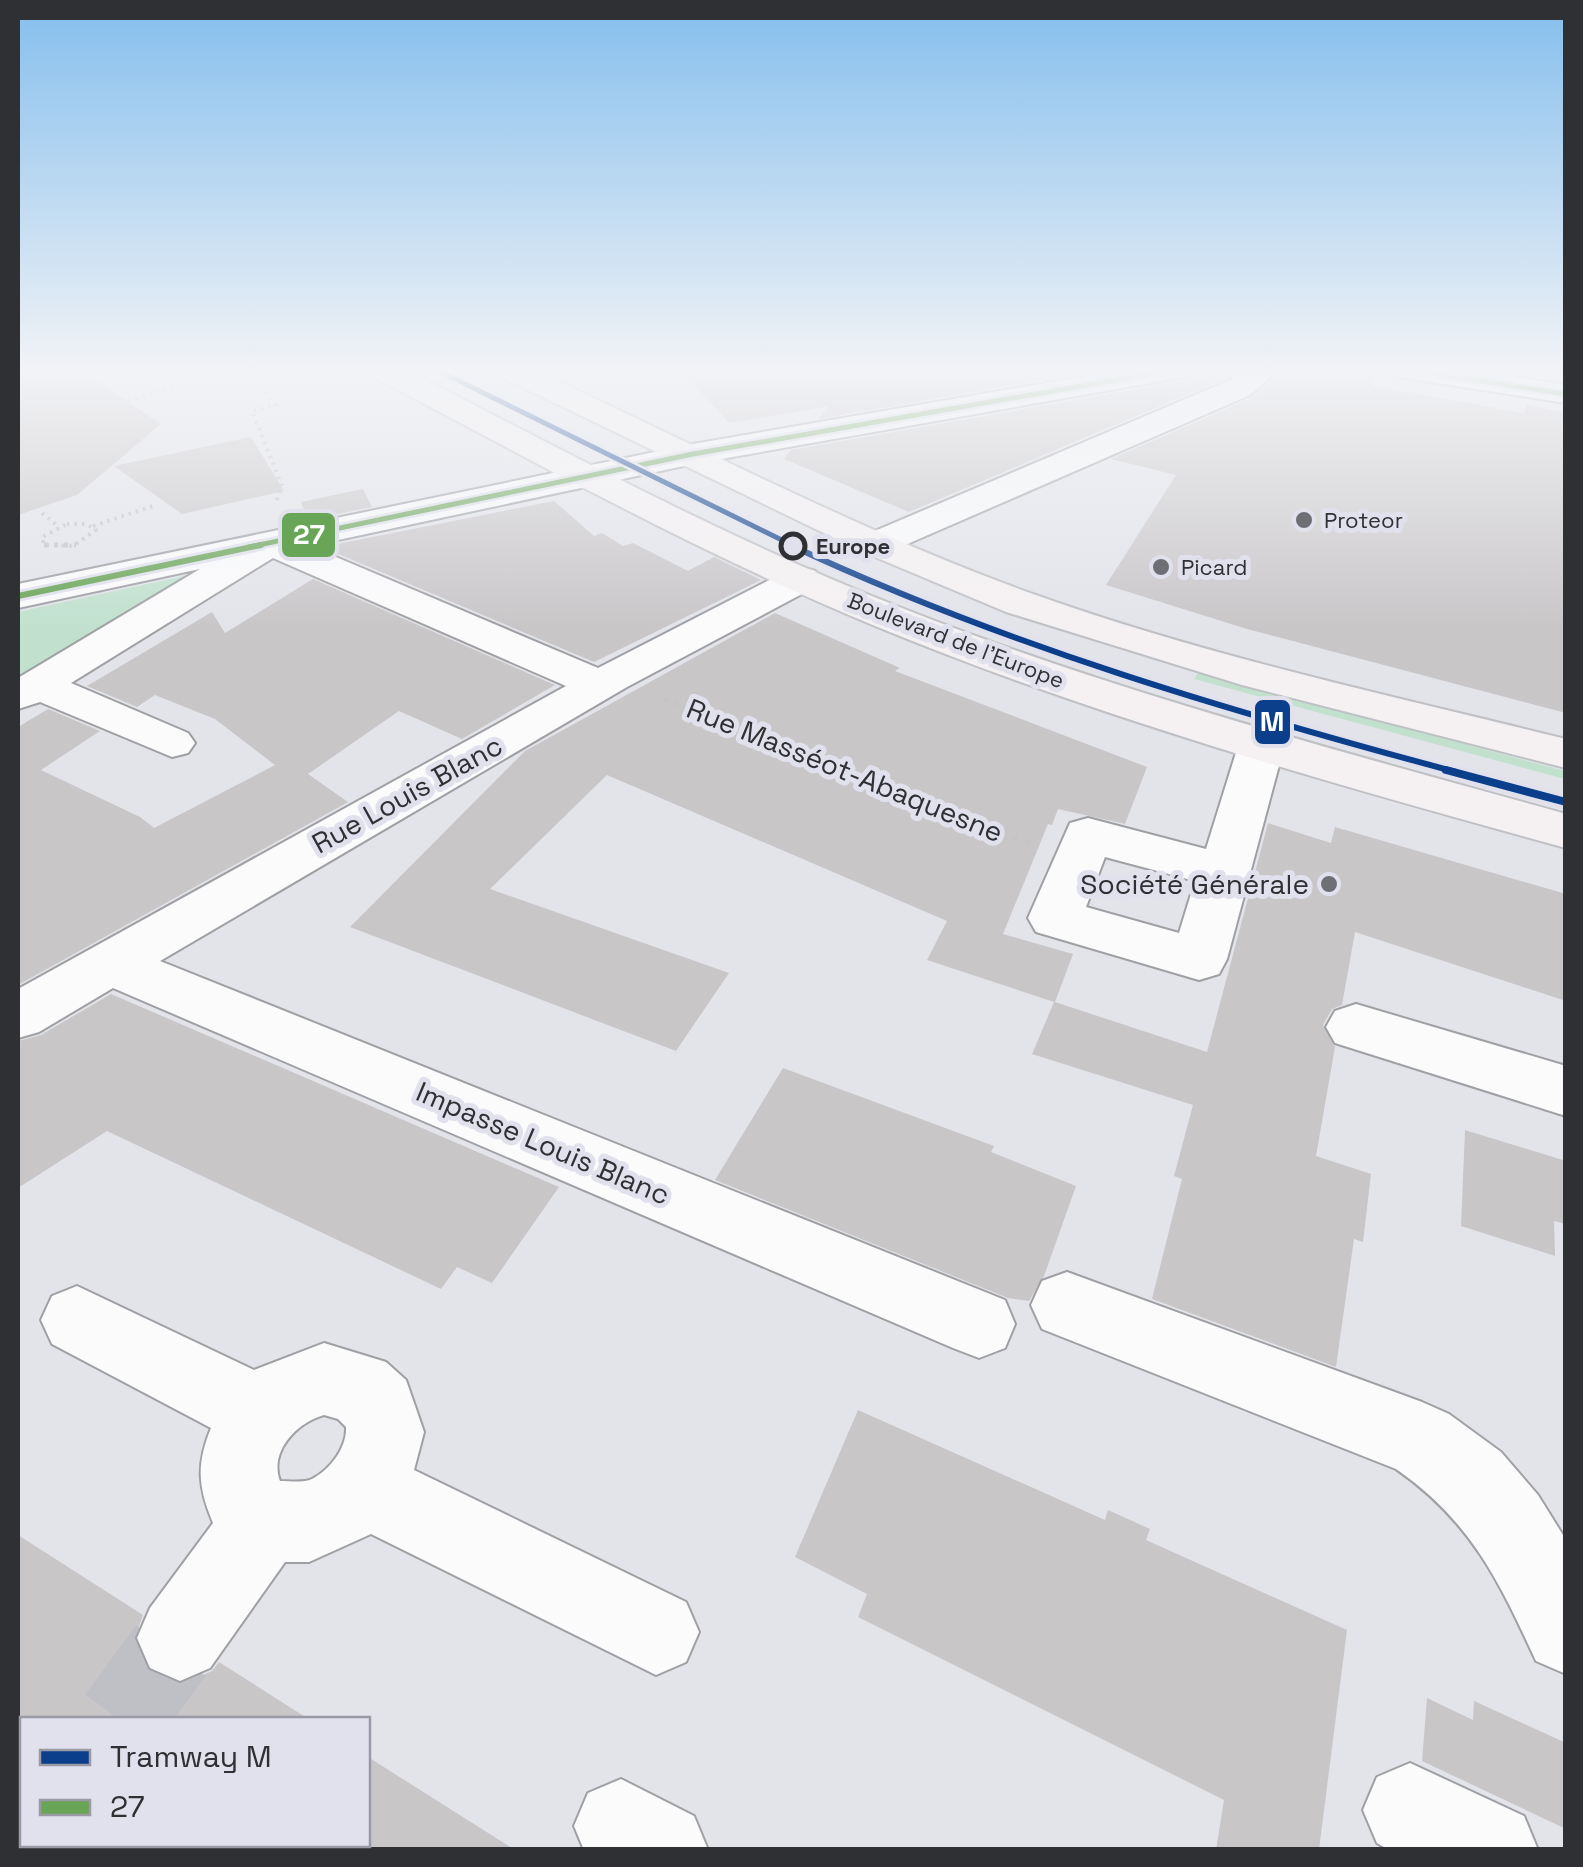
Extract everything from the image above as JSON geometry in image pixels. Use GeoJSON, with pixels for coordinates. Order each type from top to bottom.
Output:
{"type":"FeatureCollection","features":[{"type":"Feature","properties":{"kind":"main road","name":"Boulevard de l'Europe"},"geometry":{"type":"LineString","coordinates":[[545,455],[800,579],[962,646],[1075,686],[1566,831]]}},
{"type":"Feature","properties":{"kind":"main road"},"geometry":{"type":"LineString","coordinates":[[695,455],[876,544],[1020,603],[1220,664],[1566,754]]}},
{"type":"Feature","properties":{"kind":"street"},"geometry":{"type":"LineString","coordinates":[[18,596],[273,525],[585,476],[687,455]]}},
{"type":"Feature","properties":{"kind":"street"},"geometry":{"type":"LineString","coordinates":[[876,544],[1083,455]]}},
{"type":"Feature","properties":{"kind":"street"},"geometry":{"type":"LineString","coordinates":[[273,525],[607,682]]}},
{"type":"Feature","properties":{"kind":"street"},"geometry":{"type":"LineString","coordinates":[[28,690],[273,525]]}},
{"type":"Feature","properties":{"kind":"street","name":"Rue Louis Blanc"},"geometry":{"type":"LineString","coordinates":[[18,1016],[607,682],[800,579]]}},
{"type":"Feature","properties":{"kind":"street"},"geometry":{"type":"LineString","coordinates":[[28,690],[172,742]]}},
{"type":"Feature","properties":{"kind":"street"},"geometry":{"type":"LineString","coordinates":[[1223,870],[1088,835],[1055,918],[1199,959],[1262,743]]}},
{"type":"Feature","properties":{"kind":"street","name":"Impasse Louis Blanc"},"geometry":{"type":"LineString","coordinates":[[108,963],[979,1324]]}},
{"type":"Feature","properties":{"kind":"street"},"geometry":{"type":"LineString","coordinates":[[1356,1026],[1566,1091]]}},
{"type":"Feature","properties":{"kind":"street"},"geometry":{"type":"LineString","coordinates":[[1067,1305],[1422,1442],[1461,1465],[1519,1532],[1566,1631]]}},
{"type":"Feature","properties":{"kind":"street"},"geometry":{"type":"LineString","coordinates":[[77,1320],[260,1413]]}},
{"type":"Feature","properties":{"kind":"street"},"geometry":{"type":"LineString","coordinates":[[346,1380],[364,1388],[378,1402],[385,1421],[378,1466],[364,1488],[342,1508],[317,1520],[290,1525],[266,1520],[248,1507],[238,1486],[236,1462],[244,1437],[260,1413],[301,1384],[346,1380]]}},
{"type":"Feature","properties":{"kind":"street"},"geometry":{"type":"LineString","coordinates":[[364,1488],[656,1632]]}},
{"type":"Feature","properties":{"kind":"street"},"geometry":{"type":"LineString","coordinates":[[180,1638],[266,1520]]}},
{"type":"Feature","properties":{"kind":"path"},"geometry":{"type":"LineString","coordinates":[[270,455],[282,486],[273,525]]}},
{"type":"Feature","properties":{"kind":"path"},"geometry":{"type":"LineString","coordinates":[[93,526],[94,534],[81,543],[60,548],[44,545],[42,537],[59,527],[78,523],[93,526],[156,505]]}},
{"type":"Feature","properties":{"kind":"path"},"geometry":{"type":"LineString","coordinates":[[42,513],[59,527]]}},
{"type":"Feature","properties":{"kind":"path","name":"Rue Masséot-Abaquesne"},"geometry":{"type":"LineString","coordinates":[[607,682],[1077,862]]}},
{"type":"Feature","properties":{"kind":"green space"},"geometry":{"type":"Polygon","coordinates":[[[193,574],[180,588],[18,679],[18,612],[193,574]]]}},
{"type":"Feature","properties":{"kind":"green space"},"geometry":{"type":"Polygon","coordinates":[[[1199,672],[1565,771],[1565,779],[1194,679],[1199,672]]]}},
{"type":"Feature","properties":{"kind":"building"},"geometry":{"type":"Polygon","coordinates":[[[18,455],[124,455],[77,495],[18,515],[18,455]]]}},
{"type":"Feature","properties":{"kind":"building"},"geometry":{"type":"Polygon","coordinates":[[[165,455],[262,455],[284,491],[182,514],[114,466],[165,455]]]}},
{"type":"Feature","properties":{"kind":"building"},"geometry":{"type":"Polygon","coordinates":[[[787,455],[1044,455],[909,512],[784,459],[787,455]]]}},
{"type":"Feature","properties":{"kind":"building"},"geometry":{"type":"Polygon","coordinates":[[[1120,455],[1566,455],[1566,713],[1247,629],[1106,585],[1176,475],[1111,459],[1120,455]]]}},
{"type":"Feature","properties":{"kind":"building"},"geometry":{"type":"Polygon","coordinates":[[[363,489],[372,507],[308,520],[301,502],[363,489]]]}},
{"type":"Feature","properties":{"kind":"building"},"geometry":{"type":"Polygon","coordinates":[[[554,501],[594,536],[602,533],[623,546],[633,543],[688,571],[714,557],[761,580],[594,662],[322,547],[554,501]]]}},
{"type":"Feature","properties":{"kind":"building"},"geometry":{"type":"Polygon","coordinates":[[[313,579],[555,685],[462,739],[399,711],[308,774],[348,802],[18,985],[18,727],[48,709],[100,731],[41,770],[140,817],[154,828],[275,765],[215,719],[155,695],[137,707],[87,686],[212,612],[225,633],[313,579]]]}},
{"type":"Feature","properties":{"kind":"building"},"geometry":{"type":"Polygon","coordinates":[[[775,613],[900,668],[895,671],[1147,767],[1125,824],[1058,809],[1052,825],[1048,824],[1003,934],[1073,954],[1055,1002],[1207,1052],[1268,823],[1331,843],[1335,827],[1566,894],[1566,1001],[1355,932],[1342,1005],[1332,1009],[1323,1025],[1335,1047],[1316,1156],[1371,1174],[1363,1242],[1354,1239],[1336,1367],[1152,1299],[1182,1179],[1174,1176],[1193,1105],[1032,1054],[1054,1002],[927,960],[947,921],[607,775],[490,889],[729,973],[676,1051],[350,927],[525,751],[775,613]]]}},
{"type":"Feature","properties":{"kind":"building"},"geometry":{"type":"Polygon","coordinates":[[[111,994],[559,1187],[492,1283],[457,1267],[441,1289],[107,1131],[18,1188],[18,1041],[41,1035],[111,994]]]}},
{"type":"Feature","properties":{"kind":"building"},"geometry":{"type":"Polygon","coordinates":[[[783,1068],[994,1146],[991,1152],[1076,1186],[1044,1276],[1029,1301],[1008,1298],[715,1180],[783,1068]]]}},
{"type":"Feature","properties":{"kind":"building"},"geometry":{"type":"Polygon","coordinates":[[[1465,1130],[1566,1161],[1566,1224],[1554,1221],[1555,1256],[1461,1226],[1465,1130]]]}},
{"type":"Feature","properties":{"kind":"building"},"geometry":{"type":"Polygon","coordinates":[[[858,1410],[1105,1520],[1108,1510],[1150,1529],[1146,1540],[1347,1630],[1319,1850],[1216,1850],[1224,1800],[858,1617],[867,1594],[795,1557],[858,1410]]]}},
{"type":"Feature","properties":{"kind":"building"},"geometry":{"type":"Polygon","coordinates":[[[18,1535],[143,1615],[134,1640],[148,1671],[182,1684],[212,1671],[219,1662],[305,1717],[20,1717],[18,1720],[18,1535]]]}},
{"type":"Feature","properties":{"kind":"building"},"geometry":{"type":"Polygon","coordinates":[[[1427,1698],[1473,1720],[1474,1701],[1566,1743],[1566,1829],[1422,1761],[1427,1698]]]}},
{"type":"Feature","properties":{"kind":"building"},"geometry":{"type":"Polygon","coordinates":[[[370,1758],[515,1850],[368,1850],[370,1758]]]}},
{"type":"Feature","properties":{"kind":"tunnel"},"geometry":{"type":"LineString","coordinates":[[122,1717],[180,1638]]}},
{"type":"Feature","properties":{"kind":"tram line","name":"M"},"geometry":{"type":"LineString","coordinates":[[608,455],[879,585],[1020,641],[1174,693],[1566,802]]}},
{"type":"Feature","properties":{"kind":"transit line","name":"27"},"geometry":{"type":"LineString","coordinates":[[18,596],[688,455]]}},
{"type":"Feature","properties":{"kind":"place","name":"Proteor"},"geometry":{"type":"Point","coordinates":[1304,520]}},
{"type":"Feature","properties":{"kind":"place","name":"Europe"},"geometry":{"type":"Point","coordinates":[793,546]}},
{"type":"Feature","properties":{"kind":"place","name":"Picard"},"geometry":{"type":"Point","coordinates":[1161,567]}},
{"type":"Feature","properties":{"kind":"place","name":"Société Générale"},"geometry":{"type":"Point","coordinates":[1329,884]}}]}
